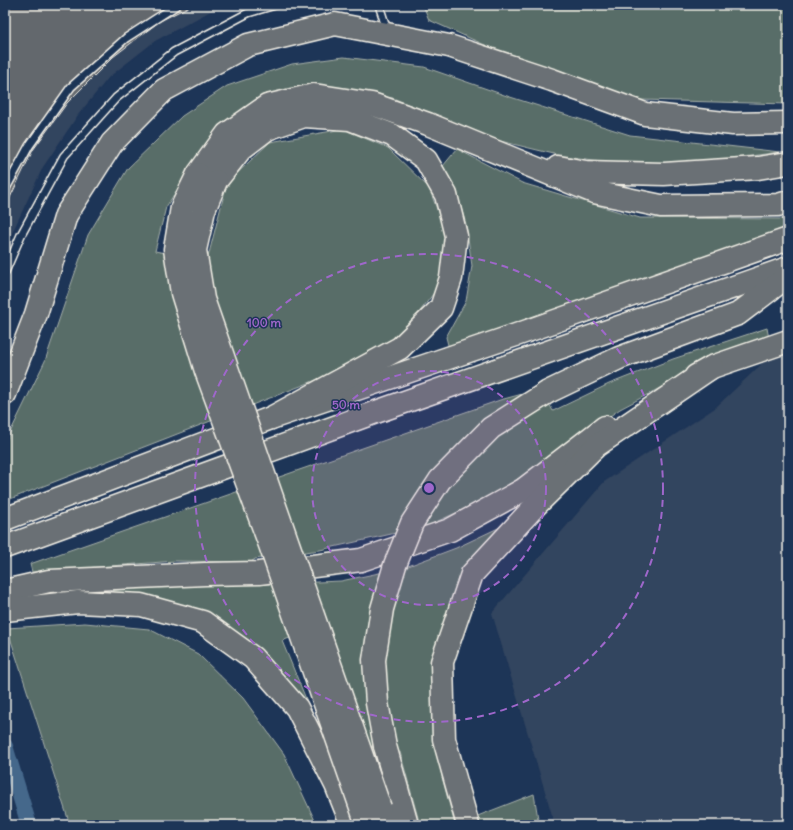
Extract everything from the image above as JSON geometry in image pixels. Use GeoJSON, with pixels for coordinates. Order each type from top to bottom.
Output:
{"type":"FeatureCollection","features":[{"type":"Feature","properties":{"kind":"highway"},"geometry":{"type":"LineString","coordinates":[[5,394],[36,314],[66,216],[112,143],[164,90],[248,45],[335,24],[449,46],[552,80],[645,114],[733,124],[788,123]]}},
{"type":"Feature","properties":{"kind":"highway"},"geometry":{"type":"LineString","coordinates":[[369,820],[203,299],[195,250],[204,210],[207,178],[227,134],[267,106],[314,95],[372,104],[428,124],[594,192],[661,206],[778,205],[788,202]]}},
{"type":"Feature","properties":{"kind":"highway"},"geometry":{"type":"LineString","coordinates":[[207,178],[267,129],[304,116],[350,119],[392,135],[426,160],[446,195],[456,236],[451,278],[441,308],[400,348],[271,418]]}},
{"type":"Feature","properties":{"kind":"highway"},"geometry":{"type":"LineString","coordinates":[[511,158],[586,172],[664,174],[758,168],[788,163]]}},
{"type":"Feature","properties":{"kind":"highway"},"geometry":{"type":"LineString","coordinates":[[5,519],[271,418],[788,239]]}},
{"type":"Feature","properties":{"kind":"highway"},"geometry":{"type":"LineString","coordinates":[[5,547],[391,406],[788,268]]}},
{"type":"Feature","properties":{"kind":"highway"},"geometry":{"type":"LineString","coordinates":[[407,825],[385,746],[377,703],[374,660],[382,609],[395,565],[412,523],[440,480],[491,428],[548,392],[619,358],[738,314],[788,276]]}},
{"type":"Feature","properties":{"kind":"highway"},"geometry":{"type":"LineString","coordinates":[[5,592],[49,581],[259,573],[362,560],[450,530],[523,490],[608,425],[712,367],[788,341]]}},
{"type":"Feature","properties":{"kind":"highway"},"geometry":{"type":"LineString","coordinates":[[468,825],[444,740],[442,662],[472,574],[535,506],[596,446],[712,367]]}},
{"type":"Feature","properties":{"kind":"highway"},"geometry":{"type":"LineString","coordinates":[[5,610],[78,602],[141,605],[203,622],[252,658],[297,708],[336,784],[369,820]]}},
{"type":"Feature","properties":{"kind":"lane"},"geometry":{"type":"LineString","coordinates":[[5,190],[29,146],[71,87],[126,38],[177,5]]}},
{"type":"Feature","properties":{"kind":"lane"},"geometry":{"type":"LineString","coordinates":[[5,272],[21,235],[64,156],[116,98],[174,52],[248,13],[275,5]]}},
{"type":"Feature","properties":{"kind":"lane"},"geometry":{"type":"LineString","coordinates":[[379,5],[388,34]]}},
{"type":"Feature","properties":{"kind":"shaded area"},"geometry":{"type":"Polygon","coordinates":[[[5,5],[222,5],[155,41],[109,77],[78,115],[43,167],[5,251],[5,5]]]}},
{"type":"Feature","properties":{"kind":"shaded area"},"geometry":{"type":"Polygon","coordinates":[[[788,339],[788,825],[555,825],[492,613],[604,482],[715,408],[788,339]]]}},
{"type":"Feature","properties":{"kind":"green space"},"geometry":{"type":"Polygon","coordinates":[[[423,5],[788,5],[788,104],[606,99],[429,20],[423,5]]]}},
{"type":"Feature","properties":{"kind":"green space"},"geometry":{"type":"Polygon","coordinates":[[[344,57],[424,67],[507,96],[630,135],[780,152],[676,166],[622,164],[558,155],[488,138],[393,98],[305,87],[213,133],[166,207],[155,251],[207,261],[227,183],[270,142],[343,129],[388,148],[429,188],[447,236],[442,282],[403,334],[347,368],[5,501],[5,443],[45,361],[88,235],[128,168],[182,116],[227,86],[292,64],[344,57]]]}},
{"type":"Feature","properties":{"kind":"green space"},"geometry":{"type":"Polygon","coordinates":[[[457,149],[522,183],[640,218],[783,219],[788,235],[449,349],[446,337],[466,301],[472,266],[466,224],[455,188],[443,166],[457,149]]]}},
{"type":"Feature","properties":{"kind":"green space"},"geometry":{"type":"Polygon","coordinates":[[[767,328],[769,339],[692,371],[620,409],[542,464],[480,502],[427,526],[320,550],[255,559],[251,562],[175,561],[32,572],[30,564],[500,400],[541,389],[553,411],[609,384],[673,359],[767,328]]]}},
{"type":"Feature","properties":{"kind":"green space"},"geometry":{"type":"Polygon","coordinates":[[[513,521],[479,560],[433,730],[442,777],[455,825],[420,825],[400,752],[370,756],[324,624],[282,641],[323,740],[254,650],[113,596],[113,590],[164,586],[341,581],[403,568],[456,548],[513,521]]]}},
{"type":"Feature","properties":{"kind":"green space"},"geometry":{"type":"Polygon","coordinates":[[[85,623],[149,629],[198,654],[243,698],[284,754],[317,825],[70,825],[7,628],[85,623]]]}},
{"type":"Feature","properties":{"kind":"green space"},"geometry":{"type":"Polygon","coordinates":[[[534,794],[539,825],[477,825],[475,817],[534,794]]]}},
{"type":"Feature","properties":{"kind":"building"},"geometry":{"type":"Polygon","coordinates":[[[5,5],[192,5],[160,21],[113,57],[67,103],[33,150],[5,208],[5,5]]]}},
{"type":"Feature","properties":{"kind":"waterway"},"geometry":{"type":"LineString","coordinates":[[5,746],[29,825]]}}]}
